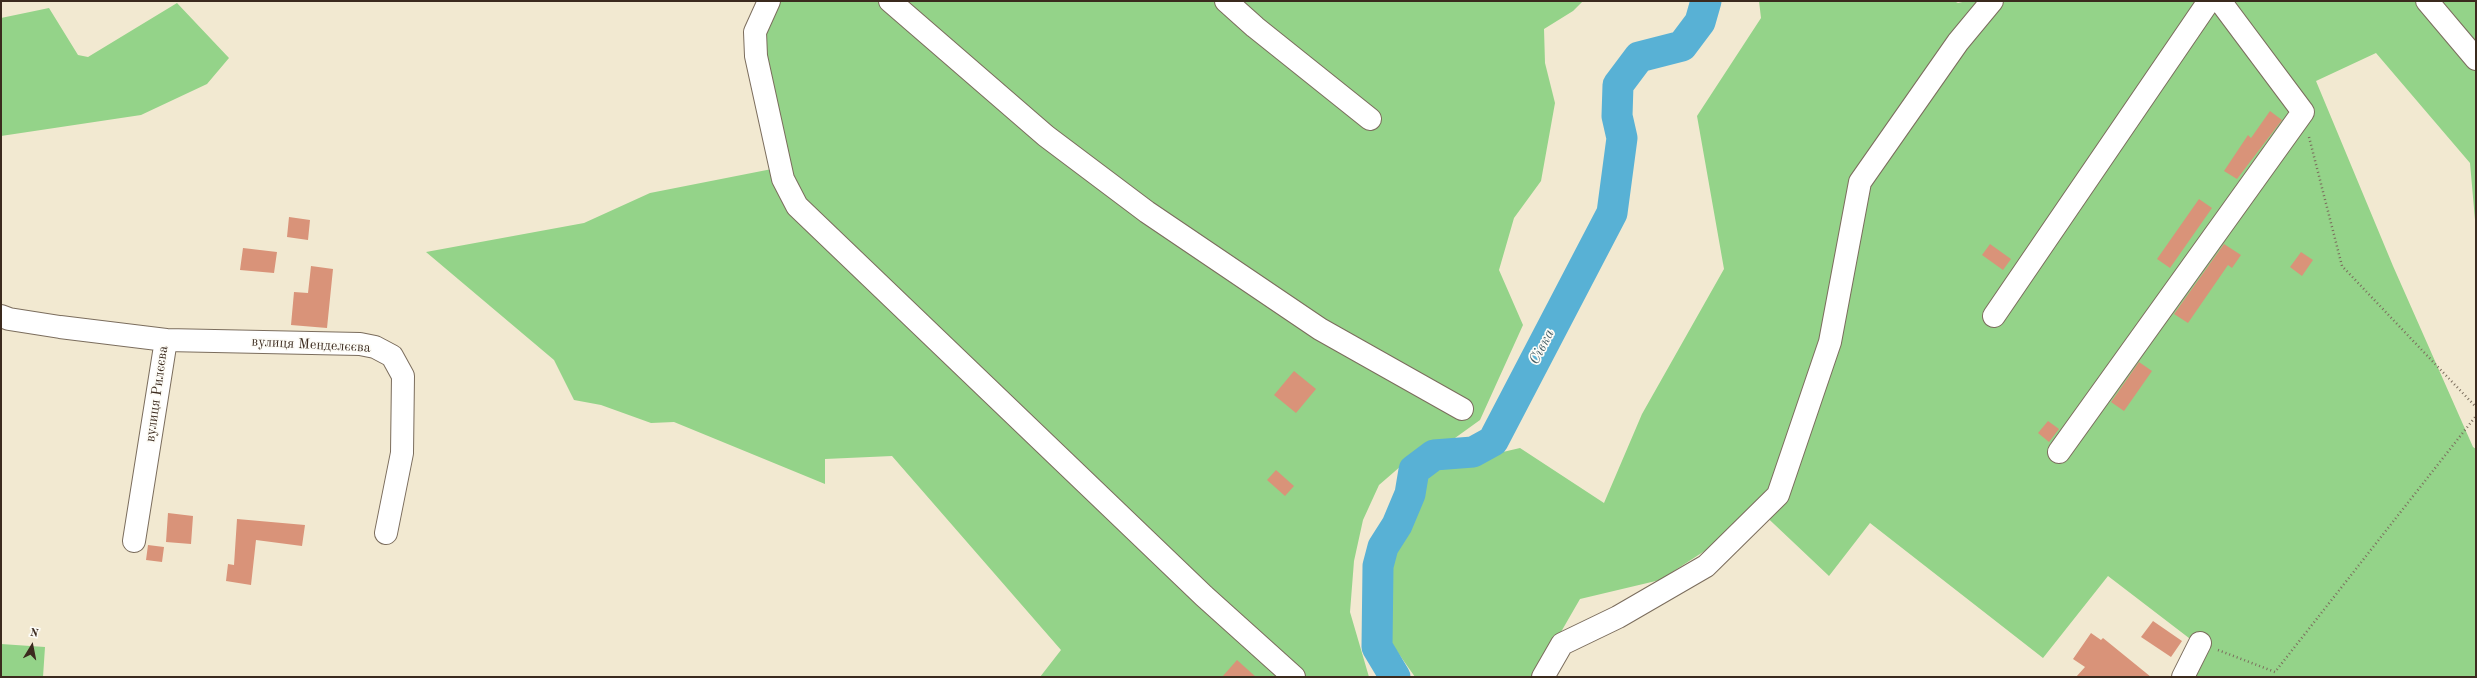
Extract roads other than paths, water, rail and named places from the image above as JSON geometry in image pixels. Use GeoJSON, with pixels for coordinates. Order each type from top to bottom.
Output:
{"type":"FeatureCollection","features":[{"type":"Feature","properties":{"kind":"street"},"geometry":{"type":"LineString","coordinates":[[769,1],[755,32],[756,56],[783,179],[797,206],[1204,596],[1294,677]]}},
{"type":"Feature","properties":{"kind":"street"},"geometry":{"type":"LineString","coordinates":[[890,1],[1046,136],[1147,212],[1320,329],[1462,409]]}},
{"type":"Feature","properties":{"kind":"street"},"geometry":{"type":"LineString","coordinates":[[1226,1],[1255,27],[1370,119]]}},
{"type":"Feature","properties":{"kind":"street"},"geometry":{"type":"LineString","coordinates":[[1543,677],[1562,644],[1618,617],[1706,566],[1778,495],[1830,342],[1860,182],[1958,42],[1992,1]]}},
{"type":"Feature","properties":{"kind":"street"},"geometry":{"type":"LineString","coordinates":[[1994,316],[2209,1]]}},
{"type":"Feature","properties":{"kind":"street"},"geometry":{"type":"LineString","coordinates":[[2059,452],[2303,112],[2220,1]]}},
{"type":"Feature","properties":{"kind":"street"},"geometry":{"type":"LineString","coordinates":[[2426,1],[2476,59]]}},
{"type":"Feature","properties":{"kind":"street","name":"вулиця Рилєєва"},"geometry":{"type":"LineString","coordinates":[[1,316],[8,319],[45,325],[166,340],[134,541]]}},
{"type":"Feature","properties":{"kind":"street","name":"вулиця Менделєєва"},"geometry":{"type":"LineString","coordinates":[[166,340],[360,344],[375,347],[392,356],[402,376],[402,453],[386,533]]}},
{"type":"Feature","properties":{"kind":"street"},"geometry":{"type":"LineString","coordinates":[[2183,677],[2200,643]]}},
{"type":"Feature","properties":{"kind":"waterway","name":"Сівка"},"geometry":{"type":"LineString","coordinates":[[1395,677],[1377,647],[1378,566],[1383,547],[1397,525],[1410,494],[1414,470],[1434,455],[1473,452],[1493,441],[1612,213],[1622,138],[1617,116],[1618,85],[1639,57],[1682,46],[1700,22],[1706,1]]}}]}
